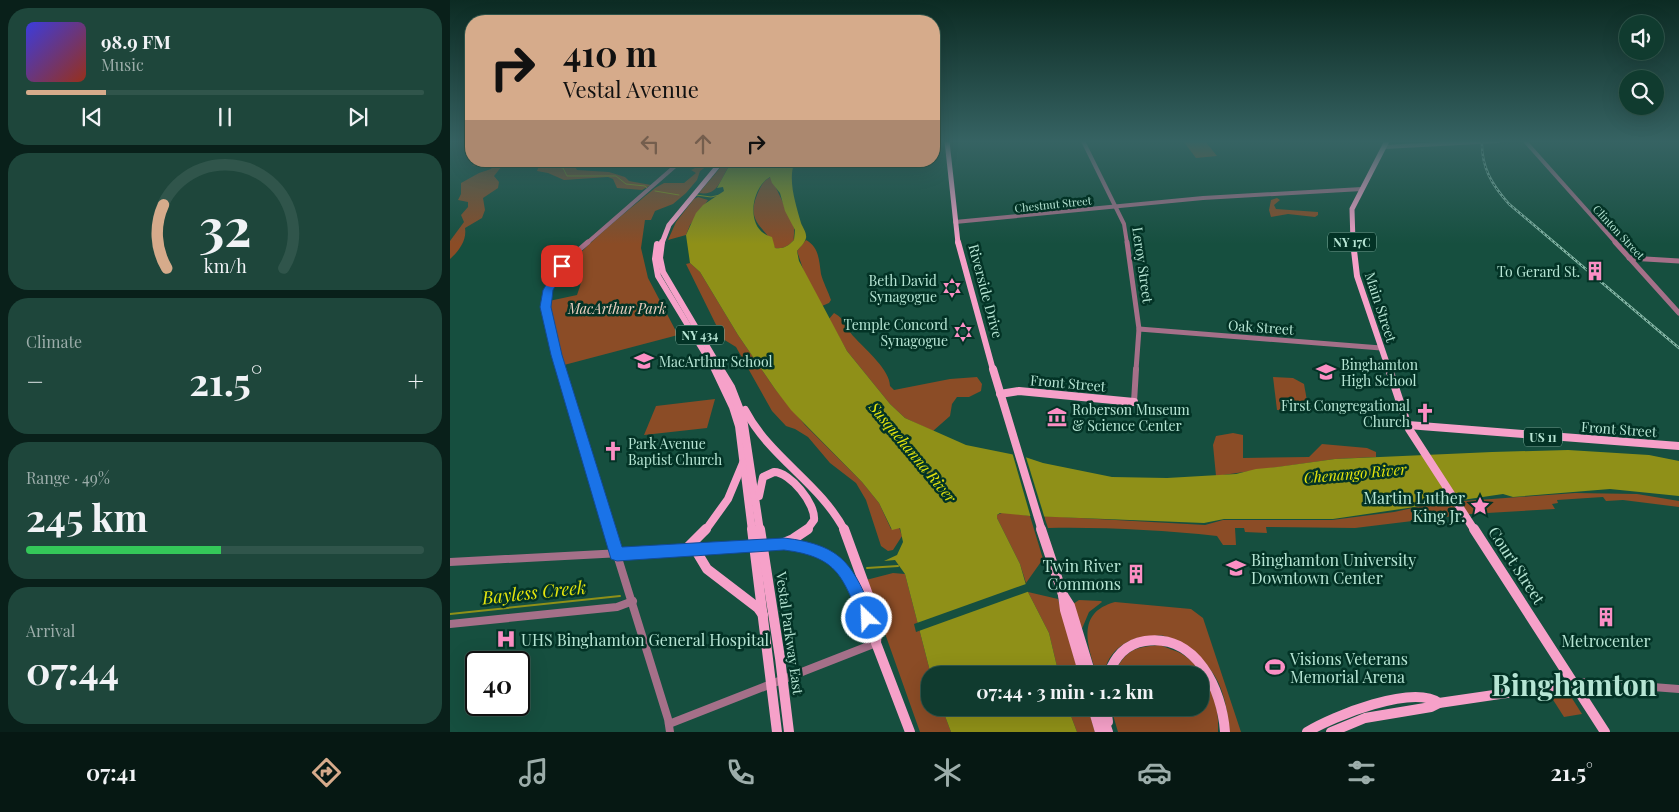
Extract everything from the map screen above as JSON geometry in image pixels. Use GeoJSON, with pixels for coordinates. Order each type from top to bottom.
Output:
{"type":"FeatureCollection","features":[{"type":"Feature","properties":{"kind":"main road","name":"Vestal Parkway East"},"geometry":{"type":"LineString","coordinates":[[706,175],[666,222],[657,244],[655,259],[658,276],[665,290],[729,398],[739,426],[777,732]]}},
{"type":"Feature","properties":{"kind":"main road","name":"Vestal Parkway East"},"geometry":{"type":"LineString","coordinates":[[710,175],[669,225],[662,241],[660,258],[663,272],[670,286],[738,401],[748,437],[759,514],[760,537],[778,641],[789,732]]}},
{"type":"Feature","properties":{"kind":"main road","name":"Riverside Drive"},"geometry":{"type":"LineString","coordinates":[[950,175],[957,238],[1000,394],[1063,595]]}},
{"type":"Feature","properties":{"kind":"main road","name":"Main Street"},"geometry":{"type":"LineString","coordinates":[[1369,175],[1351,214],[1354,262],[1408,425]]}},
{"type":"Feature","properties":{"kind":"main road","name":"Front Street"},"geometry":{"type":"LineString","coordinates":[[1000,394],[1019,392],[1134,402]]}},
{"type":"Feature","properties":{"kind":"main road"},"geometry":{"type":"LineString","coordinates":[[738,401],[742,402],[750,422],[762,440],[820,495],[840,521],[850,543],[873,608],[877,631],[876,643],[910,732]]}},
{"type":"Feature","properties":{"kind":"main road","name":"Front Street"},"geometry":{"type":"LineString","coordinates":[[1408,425],[1679,446]]}},
{"type":"Feature","properties":{"kind":"main road","name":"Court Street"},"geometry":{"type":"LineString","coordinates":[[1408,425],[1422,450],[1602,729]]}},
{"type":"Feature","properties":{"kind":"main road"},"geometry":{"type":"LineString","coordinates":[[743,452],[741,468],[719,513],[691,549],[706,569],[758,608],[764,617]]}},
{"type":"Feature","properties":{"kind":"main road"},"geometry":{"type":"LineString","coordinates":[[759,514],[761,483],[764,476],[774,472],[784,474],[811,505],[814,516],[810,527],[796,538],[781,544]]}},
{"type":"Feature","properties":{"kind":"main road"},"geometry":{"type":"LineString","coordinates":[[1063,595],[1065,610],[1081,666]]}},
{"type":"Feature","properties":{"kind":"main road"},"geometry":{"type":"LineString","coordinates":[[1063,595],[1070,606],[1088,666]]}},
{"type":"Feature","properties":{"kind":"main road"},"geometry":{"type":"LineString","coordinates":[[1112,666],[1118,655],[1132,644],[1155,640],[1178,645],[1199,661],[1202,666]]}},
{"type":"Feature","properties":{"kind":"main road"},"geometry":{"type":"LineString","coordinates":[[1209,675],[1215,684],[1223,706],[1225,732]]}},
{"type":"Feature","properties":{"kind":"main road"},"geometry":{"type":"LineString","coordinates":[[1331,732],[1360,719],[1431,707],[1439,702],[1574,683]]}},
{"type":"Feature","properties":{"kind":"main road"},"geometry":{"type":"LineString","coordinates":[[1307,732],[1335,716],[1364,706],[1424,697],[1432,698],[1439,702]]}},
{"type":"Feature","properties":{"kind":"main road"},"geometry":{"type":"LineString","coordinates":[[1095,716],[1100,732]]}},
{"type":"Feature","properties":{"kind":"main road"},"geometry":{"type":"LineString","coordinates":[[1103,716],[1109,732]]}},
{"type":"Feature","properties":{"kind":"main road"},"geometry":{"type":"LineString","coordinates":[[1107,716],[1109,732]]}},
{"type":"Feature","properties":{"kind":"street"},"geometry":{"type":"LineString","coordinates":[[450,562],[617,554],[781,544],[813,548],[826,554],[838,563],[850,579],[875,634],[876,643],[771,684],[669,728],[633,601],[617,554],[556,355],[545,307],[545,298],[550,285],[562,266],[665,175]]}},
{"type":"Feature","properties":{"kind":"street","name":"Leroy Street"},"geometry":{"type":"LineString","coordinates":[[1100,175],[1124,224],[1139,329],[1134,402]]}},
{"type":"Feature","properties":{"kind":"street","name":"Clinton Street"},"geometry":{"type":"LineString","coordinates":[[1555,175],[1679,313]]}},
{"type":"Feature","properties":{"kind":"street","name":"Chestnut Street"},"geometry":{"type":"LineString","coordinates":[[955,222],[1212,197],[1362,189]]}},
{"type":"Feature","properties":{"kind":"street"},"geometry":{"type":"LineString","coordinates":[[1629,258],[1679,261]]}},
{"type":"Feature","properties":{"kind":"street","name":"Oak Street"},"geometry":{"type":"LineString","coordinates":[[1139,329],[1381,348]]}},
{"type":"Feature","properties":{"kind":"street"},"geometry":{"type":"LineString","coordinates":[[450,624],[617,607],[633,601]]}},
{"type":"Feature","properties":{"kind":"street"},"geometry":{"type":"LineString","coordinates":[[1574,683],[1587,682],[1679,689]]}},
{"type":"Feature","properties":{"kind":"green space"},"geometry":{"type":"Polygon","coordinates":[[[475,175],[495,175],[499,182],[498,188],[483,198],[485,210],[482,218],[465,228],[465,237],[462,245],[450,259],[450,241],[464,222],[461,215],[468,207],[468,202],[458,200],[461,194],[461,183],[475,175]]]}},
{"type":"Feature","properties":{"kind":"green space"},"geometry":{"type":"Polygon","coordinates":[[[553,175],[619,175],[629,181],[651,185],[642,190],[617,188],[613,179],[608,177],[564,180],[553,175]]]}},
{"type":"Feature","properties":{"kind":"green space","name":"MacArthur Park"},"geometry":{"type":"Polygon","coordinates":[[[693,175],[699,175],[686,193],[673,204],[655,211],[651,220],[645,220],[641,248],[648,278],[678,335],[564,365],[549,301],[577,295],[581,283],[557,286],[561,276],[570,264],[599,235],[655,188],[664,183],[684,183],[693,175]]]}},
{"type":"Feature","properties":{"kind":"green space"},"geometry":{"type":"Polygon","coordinates":[[[714,175],[724,175],[712,191],[699,193],[714,175]]]}},
{"type":"Feature","properties":{"kind":"green space"},"geometry":{"type":"Polygon","coordinates":[[[771,177],[794,230],[794,240],[781,248],[775,248],[755,219],[754,213],[754,205],[759,190],[764,182],[771,177]]]}},
{"type":"Feature","properties":{"kind":"green space"},"geometry":{"type":"Polygon","coordinates":[[[698,197],[708,200],[690,225],[686,235],[668,240],[676,222],[694,199],[698,197]]]}},
{"type":"Feature","properties":{"kind":"green space"},"geometry":{"type":"Polygon","coordinates":[[[1277,198],[1280,200],[1274,205],[1276,209],[1318,212],[1318,215],[1315,217],[1288,214],[1271,217],[1269,210],[1271,200],[1277,198]]]}},
{"type":"Feature","properties":{"kind":"green space"},"geometry":{"type":"Polygon","coordinates":[[[806,240],[816,250],[822,277],[831,300],[822,306],[804,272],[797,251],[806,240]]]}},
{"type":"Feature","properties":{"kind":"green space"},"geometry":{"type":"Polygon","coordinates":[[[690,263],[700,272],[738,335],[775,389],[805,425],[862,482],[879,503],[891,529],[899,527],[902,536],[893,550],[888,551],[881,546],[866,500],[856,483],[830,463],[808,437],[786,426],[772,411],[736,347],[723,339],[686,264],[690,263]]]}},
{"type":"Feature","properties":{"kind":"green space"},"geometry":{"type":"Polygon","coordinates":[[[834,313],[841,318],[853,336],[882,367],[890,386],[894,390],[950,379],[977,377],[982,384],[981,391],[969,397],[957,397],[952,404],[950,416],[933,431],[905,418],[890,404],[847,351],[829,319],[834,313]]]}},
{"type":"Feature","properties":{"kind":"green space"},"geometry":{"type":"Polygon","coordinates":[[[1273,377],[1293,378],[1304,384],[1309,412],[1277,410],[1273,377]]]}},
{"type":"Feature","properties":{"kind":"green space"},"geometry":{"type":"Polygon","coordinates":[[[715,399],[707,428],[644,435],[656,406],[715,399]]]}},
{"type":"Feature","properties":{"kind":"green space"},"geometry":{"type":"Polygon","coordinates":[[[1233,433],[1243,435],[1243,458],[1309,457],[1322,444],[1367,448],[1376,452],[1376,457],[1335,459],[1216,476],[1213,445],[1216,436],[1233,433]]]}},
{"type":"Feature","properties":{"kind":"green space"},"geometry":{"type":"Polygon","coordinates":[[[1575,493],[1637,494],[1679,501],[1679,507],[1623,500],[1606,501],[1603,497],[1557,500],[1558,503],[1552,504],[1555,509],[1470,514],[1355,528],[1266,527],[1267,533],[1245,532],[1244,528],[1235,528],[1236,545],[1223,545],[1217,536],[1196,534],[1111,529],[1048,528],[1044,516],[1205,525],[1223,520],[1332,520],[1394,512],[1436,503],[1575,493]]]}},
{"type":"Feature","properties":{"kind":"green space"},"geometry":{"type":"Polygon","coordinates":[[[1004,512],[1030,516],[1043,559],[1026,583],[1020,564],[997,518],[997,515],[1004,512]]]}},
{"type":"Feature","properties":{"kind":"green space"},"geometry":{"type":"Polygon","coordinates":[[[893,573],[905,574],[929,666],[921,666],[921,716],[945,716],[951,732],[920,732],[866,580],[893,573]]]}},
{"type":"Feature","properties":{"kind":"green space"},"geometry":{"type":"Polygon","coordinates":[[[1028,592],[1058,599],[1077,666],[1057,666],[1049,633],[1028,592]]]}},
{"type":"Feature","properties":{"kind":"green space"},"geometry":{"type":"Polygon","coordinates":[[[1079,600],[1102,602],[1089,612],[1081,631],[1073,604],[1079,600]]]}},
{"type":"Feature","properties":{"kind":"green space"},"geometry":{"type":"Polygon","coordinates":[[[1115,602],[1191,609],[1203,618],[1241,732],[1229,732],[1224,696],[1209,666],[1164,636],[1144,637],[1128,642],[1114,652],[1106,666],[1094,666],[1088,642],[1089,622],[1102,607],[1115,602]]]}},
{"type":"Feature","properties":{"kind":"green space"},"geometry":{"type":"Polygon","coordinates":[[[1160,645],[1182,654],[1196,666],[1118,666],[1126,655],[1143,647],[1160,645]]]}},
{"type":"Feature","properties":{"kind":"green space"},"geometry":{"type":"Polygon","coordinates":[[[1209,686],[1210,688],[1217,710],[1218,732],[1118,732],[1113,716],[1209,716],[1209,686]]]}},
{"type":"Feature","properties":{"kind":"green space"},"geometry":{"type":"Polygon","coordinates":[[[1568,692],[1582,714],[1564,717],[1550,695],[1568,692]]]}},
{"type":"Feature","properties":{"kind":"green space"},"geometry":{"type":"Polygon","coordinates":[[[1071,716],[1090,716],[1095,732],[1077,732],[1071,716]]]}},
{"type":"Feature","properties":{"kind":"water"},"geometry":{"type":"Polygon","coordinates":[[[724,175],[792,175],[793,192],[806,236],[805,242],[797,251],[799,261],[847,351],[890,404],[905,418],[966,445],[1112,477],[1167,478],[1236,474],[1256,469],[1335,459],[1568,450],[1649,455],[1679,461],[1679,496],[1610,489],[1513,497],[1503,494],[1333,519],[1224,519],[1204,523],[1030,516],[1000,513],[997,515],[997,518],[1020,564],[1028,592],[1049,633],[1057,666],[929,666],[905,574],[895,560],[884,561],[897,555],[903,542],[900,528],[892,530],[879,503],[862,482],[791,410],[738,335],[700,272],[690,263],[686,235],[696,213],[703,205],[724,191],[723,187],[717,188],[724,175]],[[770,177],[763,182],[758,190],[753,209],[757,227],[763,233],[772,237],[775,248],[781,248],[794,240],[795,230],[785,211],[780,193],[770,177]]]}},
{"type":"Feature","properties":{"kind":"water"},"geometry":{"type":"Polygon","coordinates":[[[945,716],[1071,716],[1077,732],[951,732],[945,716]]]}},
{"type":"Feature","properties":{"kind":"pier"},"geometry":{"type":"Polygon","coordinates":[[[1012,452],[1025,454],[1045,519],[1031,518],[1012,452]]]}},
{"type":"Feature","properties":{"kind":"pier"},"geometry":{"type":"Polygon","coordinates":[[[1026,584],[1030,591],[916,632],[914,624],[1026,584]]]}},
{"type":"Feature","properties":{"kind":"waterway"},"geometry":{"type":"LineString","coordinates":[[567,175],[616,176],[626,184],[645,186],[647,188]]}},
{"type":"Feature","properties":{"kind":"waterway"},"geometry":{"type":"LineString","coordinates":[[655,191],[679,195]]}},
{"type":"Feature","properties":{"kind":"waterway"},"geometry":{"type":"LineString","coordinates":[[696,195],[711,197],[724,194]]}},
{"type":"Feature","properties":{"kind":"waterway"},"geometry":{"type":"LineString","coordinates":[[867,568],[898,566]]}},
{"type":"Feature","properties":{"kind":"waterway","name":"Bayless Creek"},"geometry":{"type":"LineString","coordinates":[[450,614],[620,596]]}},
{"type":"Feature","properties":{"kind":"railway"},"geometry":{"type":"LineString","coordinates":[[1489,175],[1497,190],[1509,204],[1679,348]]}},
{"type":"Feature","properties":{"kind":"place","name":"To Gerard St."},"geometry":{"type":"Point","coordinates":[1595,271]}},
{"type":"Feature","properties":{"kind":"place","name":"Beth David Synagogue"},"geometry":{"type":"Point","coordinates":[952,288]}},
{"type":"Feature","properties":{"kind":"place","name":"Temple Concord Synagogue"},"geometry":{"type":"Point","coordinates":[963,332]}},
{"type":"Feature","properties":{"kind":"place","name":"MacArthur School"},"geometry":{"type":"Point","coordinates":[644,361]}},
{"type":"Feature","properties":{"kind":"place","name":"Binghamton High School"},"geometry":{"type":"Point","coordinates":[1326,372]}},
{"type":"Feature","properties":{"kind":"place","name":"First Congregational Church"},"geometry":{"type":"Point","coordinates":[1425,413]}},
{"type":"Feature","properties":{"kind":"place","name":"Roberson Museum & Science Center"},"geometry":{"type":"Point","coordinates":[1057,417]}},
{"type":"Feature","properties":{"kind":"place","name":"Park Avenue Baptist Church"},"geometry":{"type":"Point","coordinates":[613,451]}},
{"type":"Feature","properties":{"kind":"place","name":"Martin Luther King Jr."},"geometry":{"type":"Point","coordinates":[1480,506]}},
{"type":"Feature","properties":{"kind":"place","name":"Binghamton University Downtown Center"},"geometry":{"type":"Point","coordinates":[1236,568]}},
{"type":"Feature","properties":{"kind":"place","name":"Twin River Commons"},"geometry":{"type":"Point","coordinates":[1136,574]}},
{"type":"Feature","properties":{"kind":"place","name":"Metrocenter"},"geometry":{"type":"Point","coordinates":[1606,617]}},
{"type":"Feature","properties":{"kind":"place","name":"UHS Binghamton General Hospital"},"geometry":{"type":"Point","coordinates":[506,639]}},
{"type":"Feature","properties":{"kind":"place","name":"Visions Veterans Memorial Arena"},"geometry":{"type":"Point","coordinates":[1275,667]}},
{"type":"Feature","properties":{"kind":"district","name":"Binghamton"},"geometry":{"type":"Point","coordinates":[1574,684]}},
{"type":"Feature","properties":{"kind":"route"},"geometry":{"type":"LineString","coordinates":[[562,266],[550,285],[545,298],[545,307],[568,397],[617,554],[784,544],[808,547],[826,554],[838,563],[850,579],[867,618]]}},
{"type":"Feature","properties":{"kind":"water label","name":"Susquehanna River"},"geometry":{"type":"Point","coordinates":[913,452]}},
{"type":"Feature","properties":{"kind":"water label","name":"Chenango River"},"geometry":{"type":"Point","coordinates":[1355,473]}}]}
